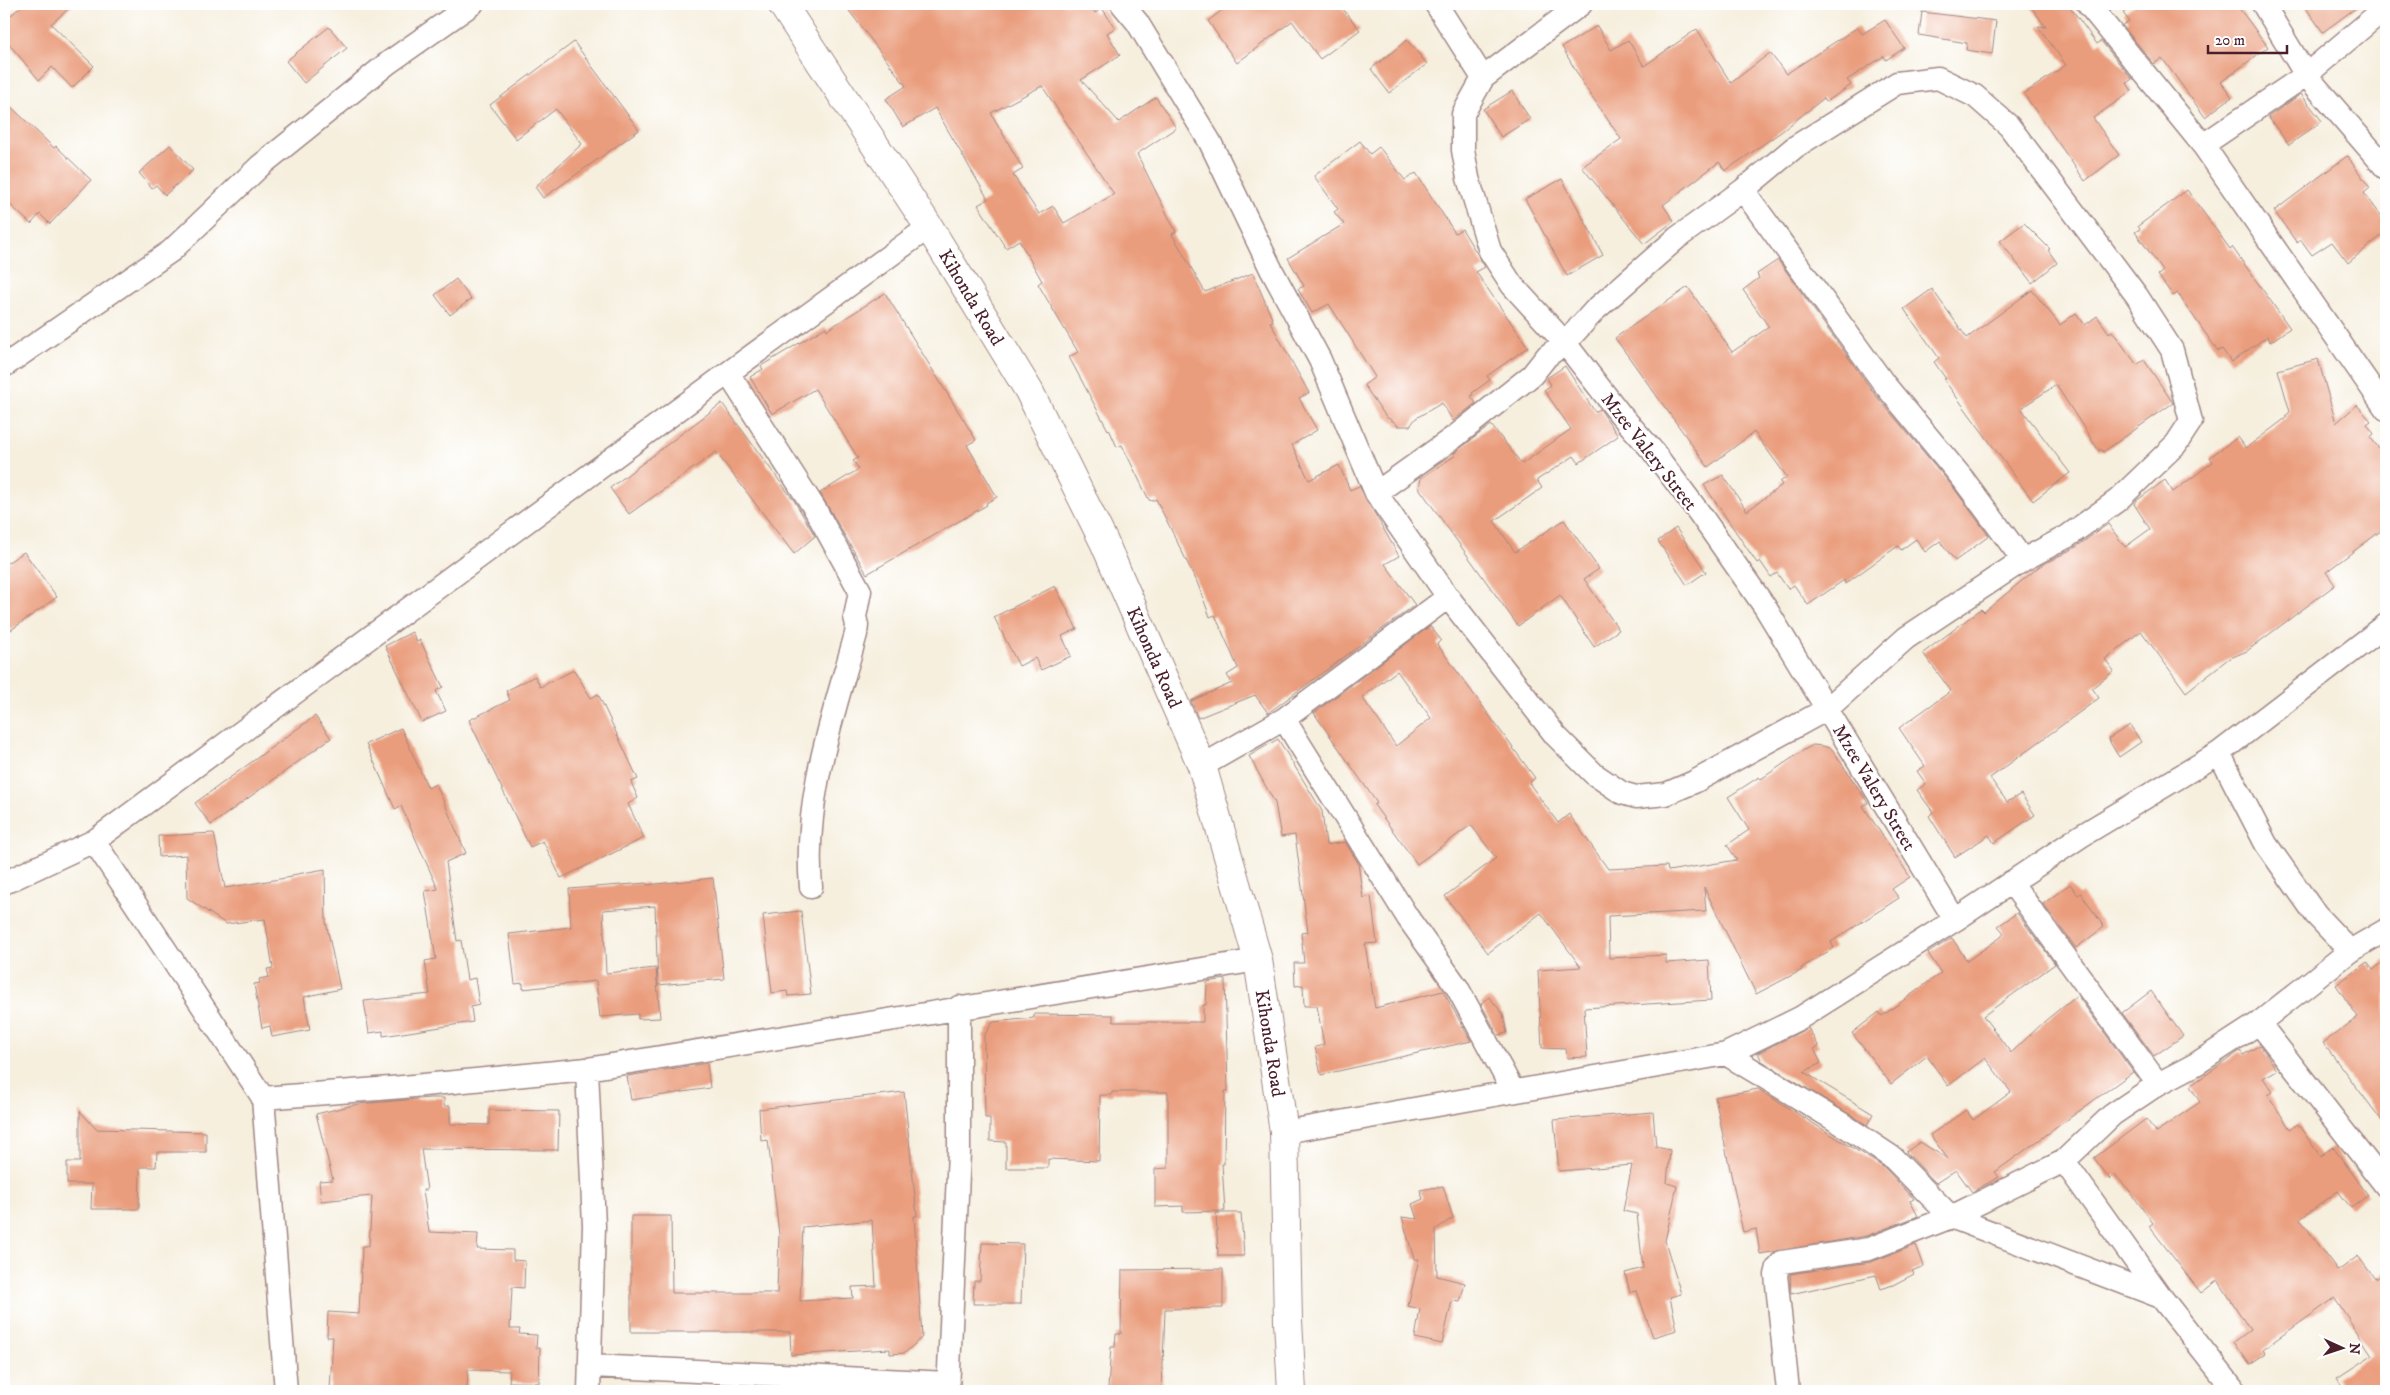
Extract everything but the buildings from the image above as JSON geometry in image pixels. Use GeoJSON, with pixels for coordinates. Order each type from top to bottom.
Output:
{"type":"FeatureCollection","features":[{"type":"Feature","properties":{"kind":"street"},"geometry":{"type":"LineString","coordinates":[[4,366],[171,251],[260,166],[388,63],[472,4]]}},
{"type":"Feature","properties":{"kind":"street"},"geometry":{"type":"LineString","coordinates":[[1122,4],[1137,22],[1210,142],[1272,269],[1320,360],[1376,493],[1448,596],[1556,736],[1594,774],[1622,793],[1636,797],[1666,794],[1687,785],[1827,708],[1906,638],[2023,560],[2068,536],[2118,500],[2176,444],[2191,421],[2172,350],[2138,296],[2009,126],[1975,96],[1938,78],[1897,83],[1794,147],[1743,190],[1677,238],[1595,310],[1565,343],[1547,356],[1532,375],[1490,409],[1376,493]]}},
{"type":"Feature","properties":{"kind":"street"},"geometry":{"type":"LineString","coordinates":[[1436,4],[1483,78]]}},
{"type":"Feature","properties":{"kind":"street","name":"Mzee Valery Street"},"geometry":{"type":"LineString","coordinates":[[1581,4],[1483,78],[1463,114],[1463,150],[1468,178],[1490,251],[1512,285],[1565,343],[1620,414],[1652,450],[1700,514],[1765,608],[1955,920]]}},
{"type":"Feature","properties":{"kind":"street"},"geometry":{"type":"LineString","coordinates":[[2088,4],[2204,145],[2386,409]]}},
{"type":"Feature","properties":{"kind":"street"},"geometry":{"type":"LineString","coordinates":[[2263,4],[2306,75],[2386,168]]}},
{"type":"Feature","properties":{"kind":"street","name":"Kihonda Road"},"geometry":{"type":"LineString","coordinates":[[789,6],[930,227],[1029,391],[1104,542],[1202,766],[1258,960],[1284,1132],[1288,1321],[1292,1391]]}},
{"type":"Feature","properties":{"kind":"street"},"geometry":{"type":"LineString","coordinates":[[2204,145],[2306,75],[2371,20],[2386,10]]}},
{"type":"Feature","properties":{"kind":"street"},"geometry":{"type":"LineString","coordinates":[[1743,190],[1885,385],[1963,478],[2023,560]]}},
{"type":"Feature","properties":{"kind":"street"},"geometry":{"type":"LineString","coordinates":[[4,883],[94,841],[728,373],[930,227]]}},
{"type":"Feature","properties":{"kind":"street"},"geometry":{"type":"LineString","coordinates":[[728,373],[815,509],[860,591],[855,617],[858,625],[856,634],[818,770],[810,827],[809,856],[812,887]]}},
{"type":"Feature","properties":{"kind":"street"},"geometry":{"type":"LineString","coordinates":[[1202,766],[1284,719],[1448,596]]}},
{"type":"Feature","properties":{"kind":"street"},"geometry":{"type":"LineString","coordinates":[[1284,1132],[1726,1054],[1800,1018],[1955,920],[2081,836],[2219,753],[2386,626]]}},
{"type":"Feature","properties":{"kind":"street"},"geometry":{"type":"LineString","coordinates":[[1284,719],[1408,918],[1458,987],[1513,1091]]}},
{"type":"Feature","properties":{"kind":"street"},"geometry":{"type":"LineString","coordinates":[[2219,753],[2266,844],[2316,915],[2350,951]]}},
{"type":"Feature","properties":{"kind":"street"},"geometry":{"type":"LineString","coordinates":[[94,841],[263,1098],[286,1391]]}},
{"type":"Feature","properties":{"kind":"street"},"geometry":{"type":"LineString","coordinates":[[2011,882],[2158,1084]]}},
{"type":"Feature","properties":{"kind":"street"},"geometry":{"type":"LineString","coordinates":[[1788,1391],[1776,1275],[1778,1267],[1782,1262],[1869,1250],[1951,1217],[2064,1160],[2112,1116],[2158,1084],[2259,1023],[2350,951],[2386,930]]}},
{"type":"Feature","properties":{"kind":"street"},"geometry":{"type":"LineString","coordinates":[[263,1098],[404,1087],[588,1069],[1258,960]]}},
{"type":"Feature","properties":{"kind":"street"},"geometry":{"type":"LineString","coordinates":[[591,1366],[948,1387],[959,1152],[959,1008]]}},
{"type":"Feature","properties":{"kind":"street"},"geometry":{"type":"LineString","coordinates":[[2259,1023],[2386,1186]]}},
{"type":"Feature","properties":{"kind":"street"},"geometry":{"type":"LineString","coordinates":[[1726,1054],[1842,1124],[1893,1158],[1951,1217],[2161,1297]]}},
{"type":"Feature","properties":{"kind":"street"},"geometry":{"type":"LineString","coordinates":[[588,1069],[594,1226],[589,1391]]}},
{"type":"Feature","properties":{"kind":"street"},"geometry":{"type":"LineString","coordinates":[[2064,1160],[2161,1297],[2235,1391]]}}]}
